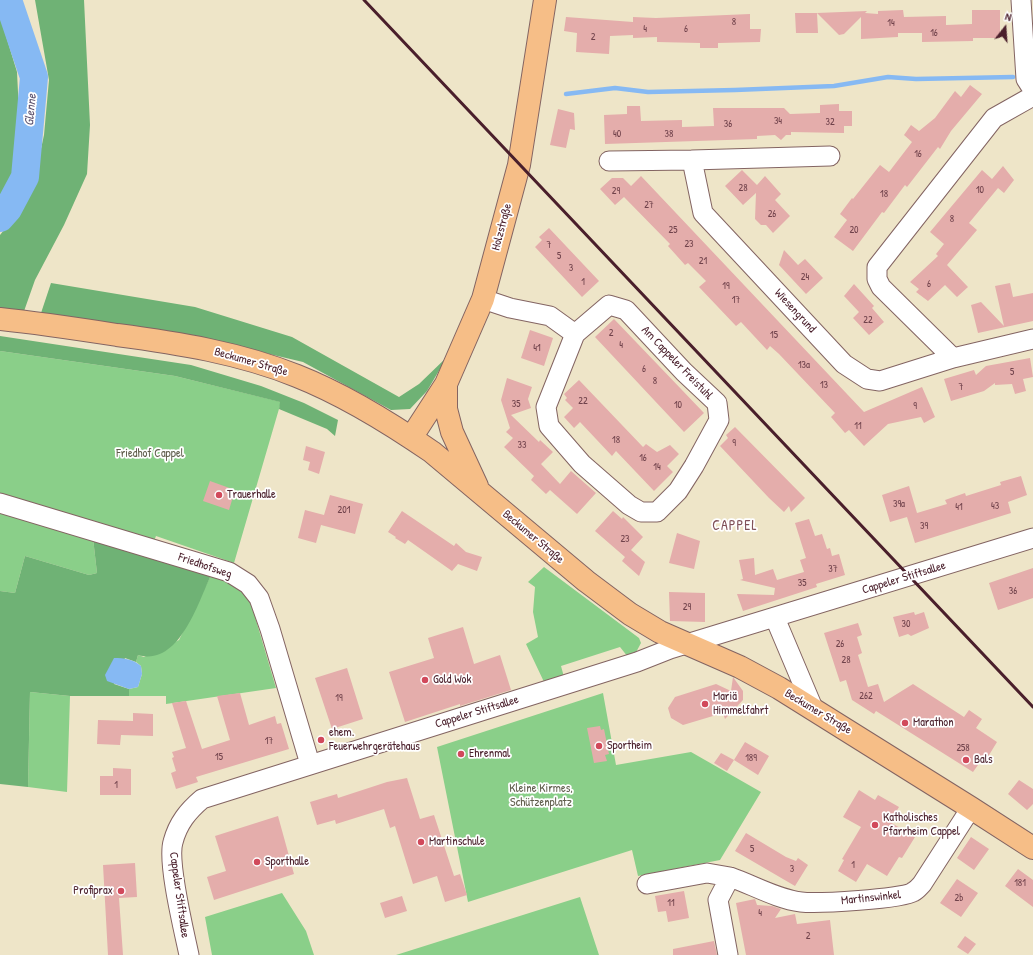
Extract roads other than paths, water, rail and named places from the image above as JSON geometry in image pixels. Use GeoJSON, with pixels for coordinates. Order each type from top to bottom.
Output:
{"type":"FeatureCollection","features":[{"type":"Feature","properties":{"kind":"main road","name":"Holzstraße"},"geometry":{"type":"LineString","coordinates":[[411,438],[446,384],[483,299],[519,165],[545,0]]}},
{"type":"Feature","properties":{"kind":"main road","name":"Beckumer Straße"},"geometry":{"type":"LineString","coordinates":[[0,319],[167,342],[264,364],[298,376],[345,398],[411,438],[479,490],[586,582],[630,614],[660,632],[740,667],[813,708],[1033,848]]}},
{"type":"Feature","properties":{"kind":"main road"},"geometry":{"type":"LineString","coordinates":[[446,384],[446,409],[452,432],[479,490]]}},
{"type":"Feature","properties":{"kind":"street"},"geometry":{"type":"LineString","coordinates":[[1021,0],[1026,79],[1033,90]]}},
{"type":"Feature","properties":{"kind":"street"},"geometry":{"type":"LineString","coordinates":[[953,358],[881,287],[877,279],[877,267],[994,118],[1033,96]]}},
{"type":"Feature","properties":{"kind":"street"},"geometry":{"type":"LineString","coordinates":[[609,161],[830,156]]}},
{"type":"Feature","properties":{"kind":"street","name":"Wiesengrund"},"geometry":{"type":"LineString","coordinates":[[692,160],[703,213],[844,364],[867,379],[880,381],[953,358],[1033,340]]}},
{"type":"Feature","properties":{"kind":"street"},"geometry":{"type":"LineString","coordinates":[[483,299],[510,308],[550,316],[575,334]]}},
{"type":"Feature","properties":{"kind":"street","name":"Am Cappeler Freistuhl"},"geometry":{"type":"LineString","coordinates":[[609,304],[626,310],[684,372],[717,404],[719,420],[694,466],[678,491],[657,512],[641,512],[628,505],[582,464],[549,426],[546,407],[575,334],[609,304]]}},
{"type":"Feature","properties":{"kind":"street","name":"Friedhofsweg"},"geometry":{"type":"LineString","coordinates":[[0,503],[229,572],[248,584],[259,598],[270,629],[310,764]]}},
{"type":"Feature","properties":{"kind":"street","name":"Cappeler Stiftsallee"},"geometry":{"type":"LineString","coordinates":[[188,955],[172,865],[172,843],[181,822],[189,810],[202,799],[630,664],[688,644],[775,618],[805,607],[910,577],[1033,538]]}},
{"type":"Feature","properties":{"kind":"street"},"geometry":{"type":"LineString","coordinates":[[775,618],[813,708]]}},
{"type":"Feature","properties":{"kind":"street","name":"Martinswinkel"},"geometry":{"type":"LineString","coordinates":[[647,884],[708,873],[730,877],[783,898],[802,902],[840,902],[901,896],[913,892],[922,884],[971,808]]}},
{"type":"Feature","properties":{"kind":"street"},"geometry":{"type":"LineString","coordinates":[[728,955],[718,900],[730,877]]}},
{"type":"Feature","properties":{"kind":"water"},"geometry":{"type":"Polygon","coordinates":[[[114,658],[128,659],[141,666],[142,674],[138,687],[129,689],[107,681],[105,675],[114,658]]]}},
{"type":"Feature","properties":{"kind":"waterway","name":"Glenne"},"geometry":{"type":"LineString","coordinates":[[0,218],[8,209],[25,177],[34,77],[8,0]]}},
{"type":"Feature","properties":{"kind":"waterway"},"geometry":{"type":"LineString","coordinates":[[566,94],[615,88],[648,92],[834,86],[888,77],[916,79],[1013,77]]}},
{"type":"Feature","properties":{"kind":"railway"},"geometry":{"type":"LineString","coordinates":[[364,0],[1033,707]]}},
{"type":"Feature","properties":{"kind":"place","name":"Trauerhalle"},"geometry":{"type":"Point","coordinates":[219,495]}},
{"type":"Feature","properties":{"kind":"place","name":"Gold Wok"},"geometry":{"type":"Point","coordinates":[425,680]}},
{"type":"Feature","properties":{"kind":"place","name":"Mariä Himmelfahrt"},"geometry":{"type":"Point","coordinates":[705,704]}},
{"type":"Feature","properties":{"kind":"place","name":"Marathon"},"geometry":{"type":"Point","coordinates":[905,723]}},
{"type":"Feature","properties":{"kind":"place","name":"ehem. Feuerwehrgerätehaus"},"geometry":{"type":"Point","coordinates":[321,740]}},
{"type":"Feature","properties":{"kind":"place","name":"Sportheim"},"geometry":{"type":"Point","coordinates":[599,746]}},
{"type":"Feature","properties":{"kind":"place","name":"Ehrenmal"},"geometry":{"type":"Point","coordinates":[461,754]}},
{"type":"Feature","properties":{"kind":"place","name":"Bals"},"geometry":{"type":"Point","coordinates":[966,760]}},
{"type":"Feature","properties":{"kind":"place","name":"Katholisches Pfarrheim Cappel"},"geometry":{"type":"Point","coordinates":[875,825]}},
{"type":"Feature","properties":{"kind":"place","name":"Martinschule"},"geometry":{"type":"Point","coordinates":[421,842]}},
{"type":"Feature","properties":{"kind":"place","name":"Sporthalle"},"geometry":{"type":"Point","coordinates":[257,862]}},
{"type":"Feature","properties":{"kind":"place","name":"Profiprax"},"geometry":{"type":"Point","coordinates":[121,891]}},
{"type":"Feature","properties":{"kind":"district","name":"CAPPEL"},"geometry":{"type":"Point","coordinates":[735,526]}},
{"type":"Feature","properties":{"kind":"park label","name":"Friedhof Cappel"},"geometry":{"type":"Point","coordinates":[150,454]}},
{"type":"Feature","properties":{"kind":"park label","name":"Kleine Kirmes, Schützenplatz"},"geometry":{"type":"Point","coordinates":[541,796]}}]}
